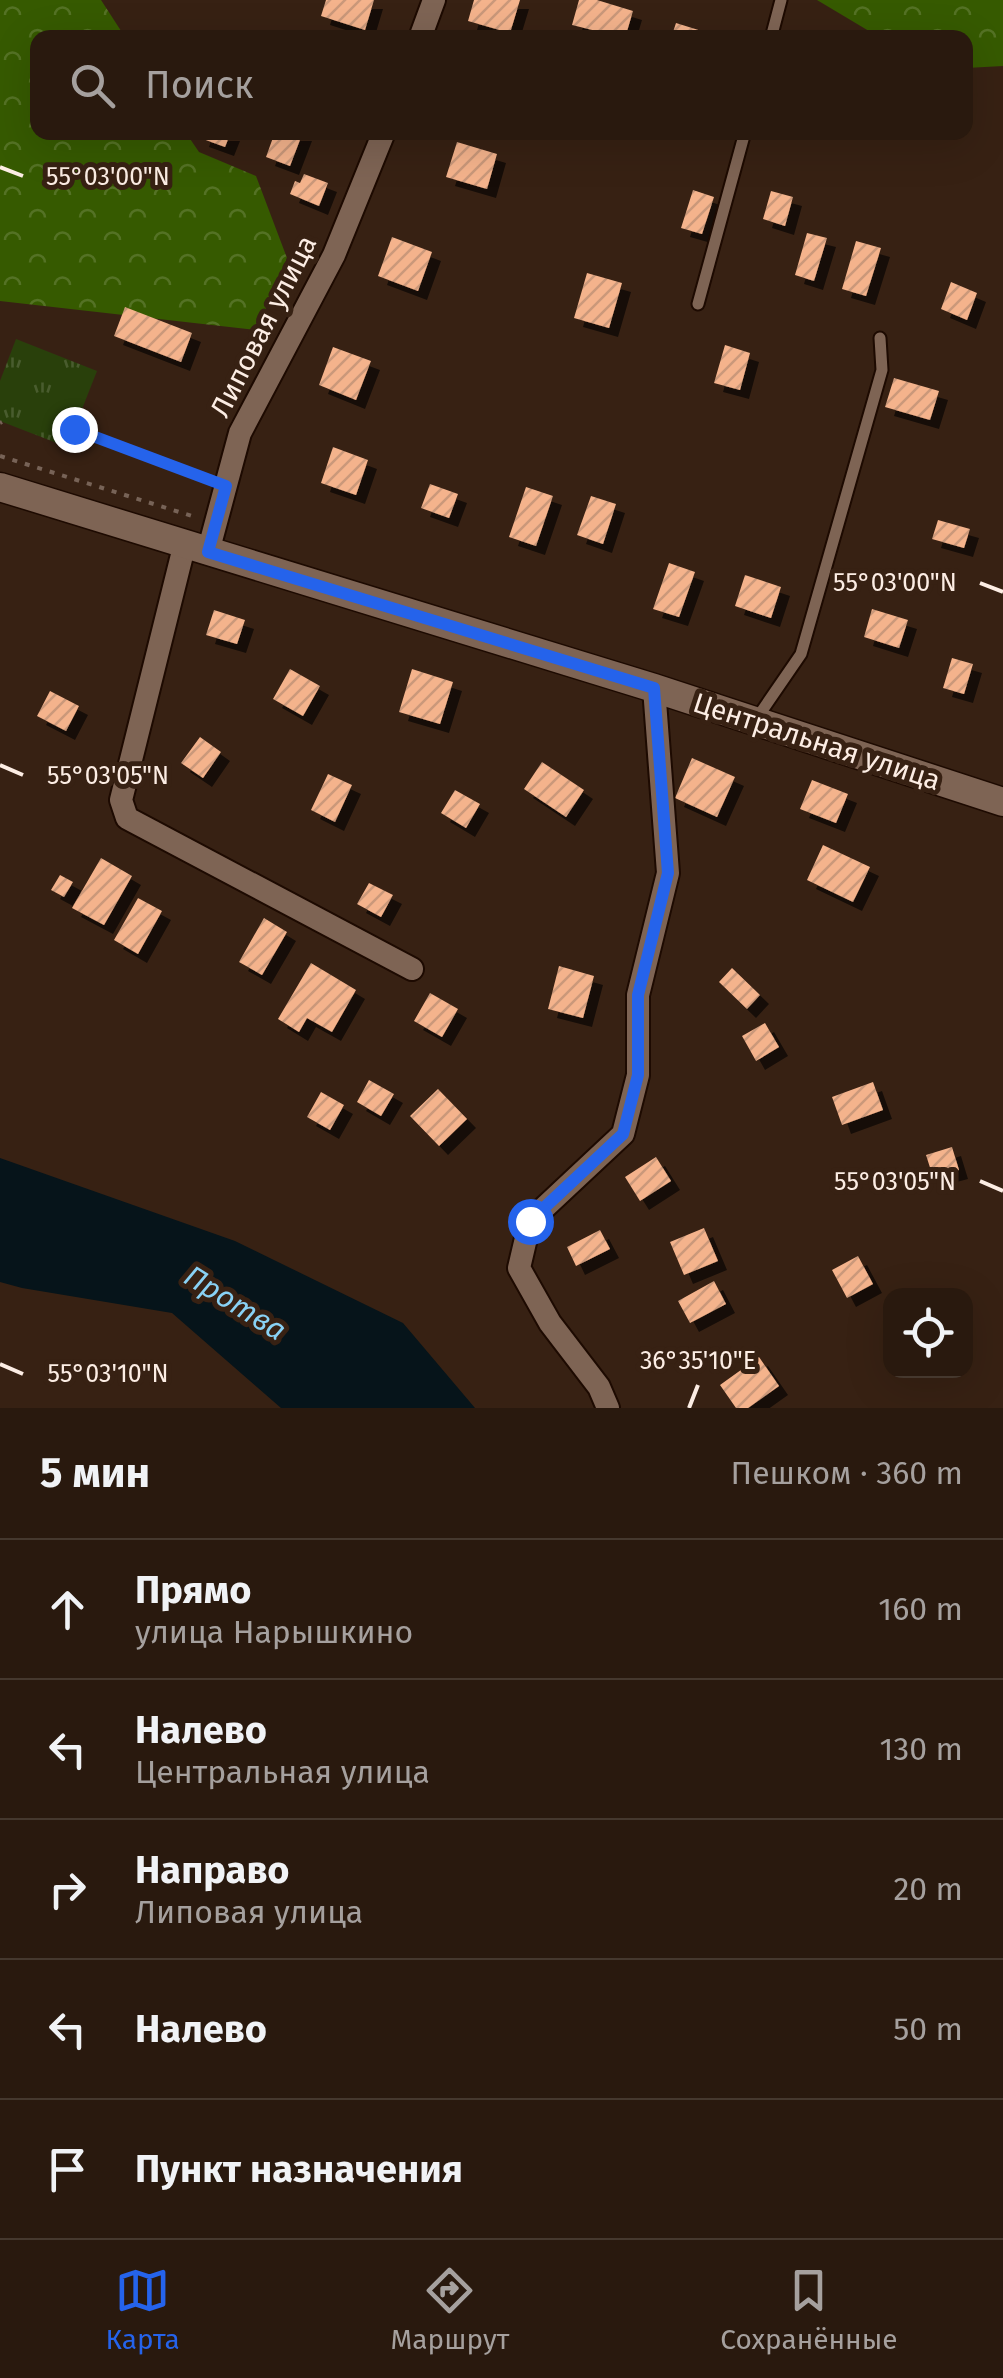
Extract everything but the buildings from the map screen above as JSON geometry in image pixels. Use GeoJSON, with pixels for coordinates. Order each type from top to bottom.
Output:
{"type":"FeatureCollection","features":[{"type":"Feature","properties":{"kind":"street"},"geometry":{"type":"LineString","coordinates":[[423,30],[434,0]]}},
{"type":"Feature","properties":{"kind":"street","name":"Липовая улица"},"geometry":{"type":"LineString","coordinates":[[381,140],[334,256],[240,434],[216,524],[197,548],[121,800],[127,818],[412,969]]}},
{"type":"Feature","properties":{"kind":"street","name":"Центральная улица"},"geometry":{"type":"LineString","coordinates":[[0,488],[654,688],[1003,802]]}},
{"type":"Feature","properties":{"kind":"street"},"geometry":{"type":"LineString","coordinates":[[608,1408],[599,1387],[550,1323],[519,1268],[530,1221],[623,1134],[638,1075],[638,995],[668,873],[654,688]]}},
{"type":"Feature","properties":{"kind":"lane"},"geometry":{"type":"LineString","coordinates":[[773,30],[781,0]]}},
{"type":"Feature","properties":{"kind":"lane"},"geometry":{"type":"LineString","coordinates":[[698,304],[743,140]]}},
{"type":"Feature","properties":{"kind":"lane"},"geometry":{"type":"LineString","coordinates":[[755,721],[801,654],[882,370],[880,338]]}},
{"type":"Feature","properties":{"kind":"path"},"geometry":{"type":"LineString","coordinates":[[74,429],[226,486]]}},
{"type":"Feature","properties":{"kind":"path"},"geometry":{"type":"LineString","coordinates":[[0,456],[216,524]]}},
{"type":"Feature","properties":{"kind":"green space"},"geometry":{"type":"Polygon","coordinates":[[[0,0],[101,0],[120,30],[30,30],[30,140],[191,140],[199,152],[256,176],[287,258],[257,330],[0,301],[0,0]]]}},
{"type":"Feature","properties":{"kind":"green space"},"geometry":{"type":"Polygon","coordinates":[[[817,0],[1003,0],[1003,66],[973,68],[973,30],[867,30],[817,0]]]}},
{"type":"Feature","properties":{"kind":"green space"},"geometry":{"type":"Polygon","coordinates":[[[16,339],[97,371],[67,447],[0,421],[0,381],[16,339]]]}},
{"type":"Feature","properties":{"kind":"water","name":"Протва"},"geometry":{"type":"Polygon","coordinates":[[[0,1158],[235,1241],[403,1323],[475,1408],[281,1408],[172,1313],[0,1282],[0,1158]]]}},
{"type":"Feature","properties":{"kind":"route"},"geometry":{"type":"LineString","coordinates":[[74,429],[226,486],[208,552],[654,688],[668,873],[638,995],[638,1075],[623,1134],[530,1221]]}}]}
